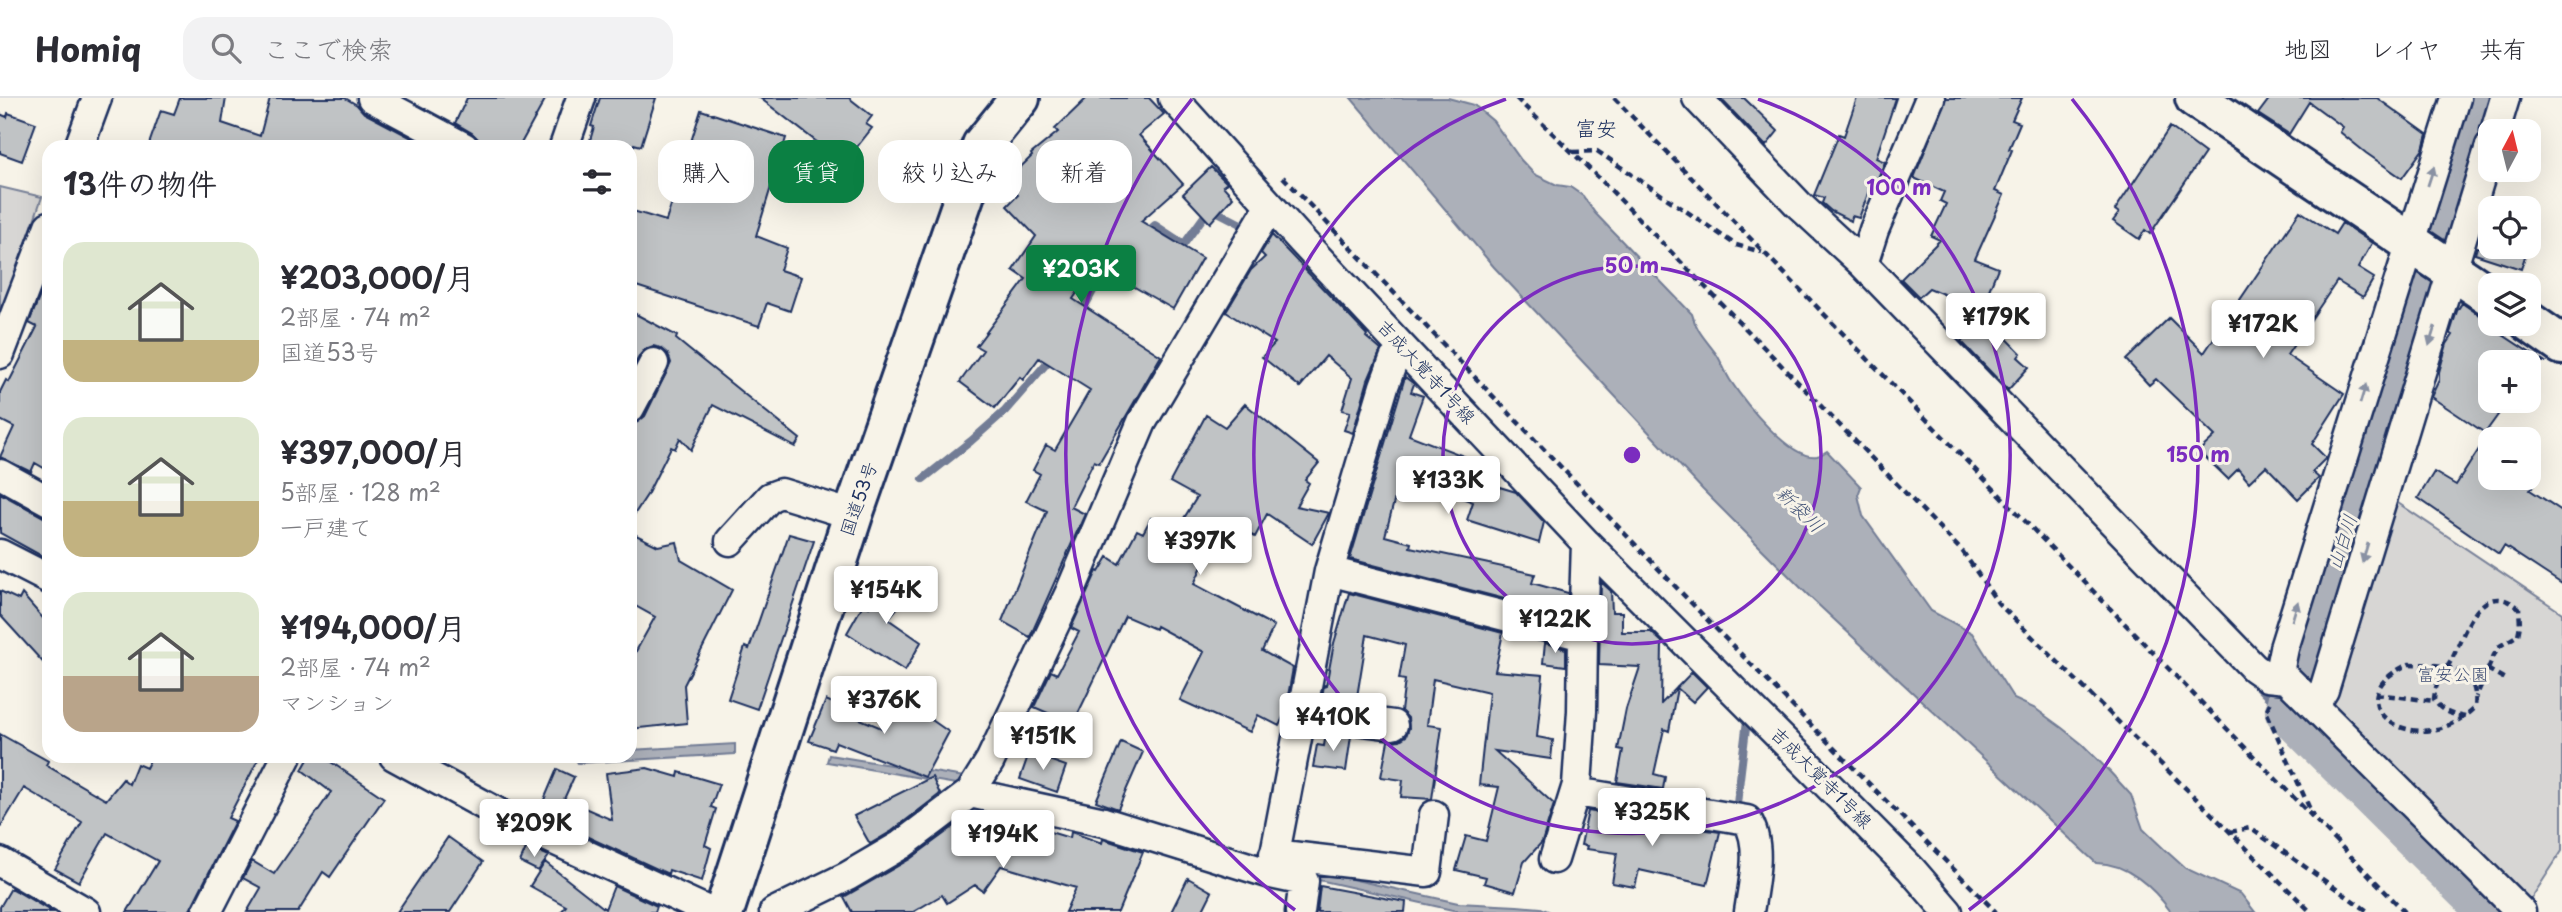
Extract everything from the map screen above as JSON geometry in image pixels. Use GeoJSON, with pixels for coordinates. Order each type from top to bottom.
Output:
{"type":"FeatureCollection","features":[{"type":"Feature","properties":{"kind":"main road","name":"国道53号"},"geometry":{"type":"LineString","coordinates":[[724,912],[853,515],[982,145],[1020,98]]}},
{"type":"Feature","properties":{"kind":"main road"},"geometry":{"type":"LineString","coordinates":[[2195,98],[2478,288]]}},
{"type":"Feature","properties":{"kind":"main road"},"geometry":{"type":"LineString","coordinates":[[2541,330],[2562,345]]}},
{"type":"Feature","properties":{"kind":"street"},"geometry":{"type":"LineString","coordinates":[[82,140],[97,98]]}},
{"type":"Feature","properties":{"kind":"street"},"geometry":{"type":"LineString","coordinates":[[372,98],[451,140]]}},
{"type":"Feature","properties":{"kind":"street"},"geometry":{"type":"LineString","coordinates":[[566,140],[581,98]]}},
{"type":"Feature","properties":{"kind":"street","name":"吉成大覚寺1号線"},"geometry":{"type":"LineString","coordinates":[[1173,98],[1270,206],[1586,542],[1835,792],[1948,912]]}},
{"type":"Feature","properties":{"kind":"street"},"geometry":{"type":"LineString","coordinates":[[1697,98],[1798,204],[1863,264],[2254,668],[2296,690],[2521,912]]}},
{"type":"Feature","properties":{"kind":"street"},"geometry":{"type":"LineString","coordinates":[[1863,264],[1874,230],[1930,98]]}},
{"type":"Feature","properties":{"kind":"street"},"geometry":{"type":"LineString","coordinates":[[2296,690],[2324,690],[2431,255],[2456,98]]}},
{"type":"Feature","properties":{"kind":"street"},"geometry":{"type":"LineString","coordinates":[[2499,119],[2505,98]]}},
{"type":"Feature","properties":{"kind":"street"},"geometry":{"type":"LineString","coordinates":[[2296,690],[2284,648],[2431,255],[2478,168]]}},
{"type":"Feature","properties":{"kind":"street"},"geometry":{"type":"LineString","coordinates":[[774,912],[848,876],[901,845],[970,793],[990,761],[1071,590],[1142,422],[1270,206]]}},
{"type":"Feature","properties":{"kind":"street"},"geometry":{"type":"LineString","coordinates":[[0,355],[42,244]]}},
{"type":"Feature","properties":{"kind":"street"},"geometry":{"type":"LineString","coordinates":[[1273,864],[1329,571],[1384,386],[1394,359],[1405,351]]}},
{"type":"Feature","properties":{"kind":"street"},"geometry":{"type":"LineString","coordinates":[[637,395],[654,363]]}},
{"type":"Feature","properties":{"kind":"street"},"geometry":{"type":"LineString","coordinates":[[0,474],[42,497]]}},
{"type":"Feature","properties":{"kind":"street"},"geometry":{"type":"LineString","coordinates":[[730,541],[770,497],[780,494],[853,515]]}},
{"type":"Feature","properties":{"kind":"street"},"geometry":{"type":"LineString","coordinates":[[1554,859],[1576,792],[1582,711],[1586,542]]}},
{"type":"Feature","properties":{"kind":"street"},"geometry":{"type":"LineString","coordinates":[[0,554],[42,575]]}},
{"type":"Feature","properties":{"kind":"street"},"geometry":{"type":"LineString","coordinates":[[1329,571],[1583,636]]}},
{"type":"Feature","properties":{"kind":"street"},"geometry":{"type":"LineString","coordinates":[[1303,713],[1394,725]]}},
{"type":"Feature","properties":{"kind":"street"},"geometry":{"type":"LineString","coordinates":[[207,912],[283,763]]}},
{"type":"Feature","properties":{"kind":"street"},"geometry":{"type":"LineString","coordinates":[[407,763],[515,822],[710,912]]}},
{"type":"Feature","properties":{"kind":"street"},"geometry":{"type":"LineString","coordinates":[[1576,792],[1747,820],[1754,831],[1755,846],[1749,912]]}},
{"type":"Feature","properties":{"kind":"street"},"geometry":{"type":"LineString","coordinates":[[970,793],[1104,822],[1273,864],[1427,872],[1434,815]]}},
{"type":"Feature","properties":{"kind":"street"},"geometry":{"type":"LineString","coordinates":[[0,862],[86,912]]}},
{"type":"Feature","properties":{"kind":"street"},"geometry":{"type":"LineString","coordinates":[[1273,864],[1304,881],[1300,912]]}},
{"type":"Feature","properties":{"kind":"path"},"geometry":{"type":"LineString","coordinates":[[1516,98],[1963,552],[1998,603],[2311,912]]}},
{"type":"Feature","properties":{"kind":"path"},"geometry":{"type":"LineString","coordinates":[[1614,98],[2405,912]]}},
{"type":"Feature","properties":{"kind":"path"},"geometry":{"type":"LineString","coordinates":[[1572,152],[1597,151],[1736,245],[1763,253]]}},
{"type":"Feature","properties":{"kind":"path"},"geometry":{"type":"LineString","coordinates":[[1282,176],[1721,634],[1996,912]]}},
{"type":"Feature","properties":{"kind":"path"},"geometry":{"type":"LineString","coordinates":[[2465,717],[2448,714],[2439,709],[2435,701],[2435,688],[2446,667],[2469,622],[2481,606],[2489,600],[2499,598],[2510,601],[2519,608],[2521,625],[2518,635],[2500,646],[2487,669],[2475,707],[2465,717],[2453,725],[2435,731],[2420,732],[2400,728],[2387,721],[2375,703],[2380,684],[2392,672],[2409,664],[2446,667],[2462,672],[2473,681],[2476,697]]}},
{"type":"Feature","properties":{"kind":"path"},"geometry":{"type":"LineString","coordinates":[[2487,669],[2505,679]]}},
{"type":"Feature","properties":{"kind":"path"},"geometry":{"type":"LineString","coordinates":[[2376,694],[2435,701]]}},
{"type":"Feature","properties":{"kind":"path"},"geometry":{"type":"LineString","coordinates":[[2266,711],[2315,820]]}},
{"type":"Feature","properties":{"kind":"path"},"geometry":{"type":"LineString","coordinates":[[2230,832],[2250,828],[2369,912]]}},
{"type":"Feature","properties":{"kind":"green space"},"geometry":{"type":"Polygon","coordinates":[[[0,187],[42,197],[0,319],[0,187]]]}},
{"type":"Feature","properties":{"kind":"green space","name":"富安公園"},"geometry":{"type":"Polygon","coordinates":[[[2392,499],[2562,613],[2562,851],[2527,905],[2333,709],[2332,695],[2392,499]]]}},
{"type":"Feature","properties":{"kind":"water","name":"新袋川"},"geometry":{"type":"Polygon","coordinates":[[[1351,98],[1448,98],[1474,105],[1493,121],[1534,174],[1557,185],[1570,187],[1583,196],[1595,213],[1692,314],[1699,331],[1717,355],[1730,380],[1768,427],[1794,449],[1806,455],[1817,456],[1827,451],[1861,487],[1858,495],[1863,516],[1931,611],[1972,633],[2014,699],[2036,709],[2062,728],[2110,772],[2131,795],[2143,829],[2165,850],[2185,868],[2241,894],[2255,912],[2171,912],[2148,886],[2129,872],[2096,863],[1811,598],[1703,490],[1494,267],[1351,98]]]}},
{"type":"Feature","properties":{"kind":"water"},"geometry":{"type":"Polygon","coordinates":[[[735,744],[735,754],[637,760],[637,750],[735,744]]]}},
{"type":"Feature","properties":{"kind":"water"},"geometry":{"type":"Polygon","coordinates":[[[829,755],[995,782],[1102,809],[827,762],[829,755]]]}},
{"type":"Feature","properties":{"kind":"water"},"geometry":{"type":"Polygon","coordinates":[[[1311,870],[1458,903],[1541,908],[1550,912],[1457,911],[1310,878],[1311,870]]]}},
{"type":"Feature","properties":{"kind":"building"},"geometry":{"type":"Polygon","coordinates":[[[180,98],[226,98],[222,123],[260,136],[270,98],[345,98],[364,113],[416,140],[150,140],[161,110],[174,114],[180,98]]]}},
{"type":"Feature","properties":{"kind":"building"},"geometry":{"type":"Polygon","coordinates":[[[467,98],[546,98],[523,140],[478,140],[455,123],[467,98]]]}},
{"type":"Feature","properties":{"kind":"building"},"geometry":{"type":"Polygon","coordinates":[[[600,98],[656,98],[641,146],[637,145],[637,140],[590,140],[594,127],[591,126],[600,98]]]}},
{"type":"Feature","properties":{"kind":"building"},"geometry":{"type":"Polygon","coordinates":[[[760,98],[849,98],[872,116],[866,124],[872,128],[862,140],[814,140],[760,98]]]}},
{"type":"Feature","properties":{"kind":"building"},"geometry":{"type":"Polygon","coordinates":[[[1087,98],[1149,98],[1164,114],[1139,135],[1183,184],[1141,221],[1202,258],[1173,309],[1096,265],[1073,299],[1161,356],[1099,463],[1094,461],[1071,507],[1085,514],[1030,637],[1002,621],[1047,511],[1026,501],[1040,474],[1033,470],[1046,445],[1055,450],[1090,390],[1039,358],[1023,380],[1020,377],[995,408],[960,382],[983,350],[976,346],[1026,279],[1013,270],[1036,236],[1007,206],[1010,203],[1022,203],[1022,166],[1031,154],[1036,150],[1036,203],[1132,203],[1132,140],[1048,140],[1058,132],[1055,129],[1087,98]]]}},
{"type":"Feature","properties":{"kind":"building"},"geometry":{"type":"Polygon","coordinates":[[[1720,98],[1744,98],[1778,131],[1766,146],[1720,98]]]}},
{"type":"Feature","properties":{"kind":"building"},"geometry":{"type":"Polygon","coordinates":[[[1857,98],[1896,98],[1876,158],[1885,162],[1874,187],[1871,185],[1859,218],[1852,216],[1851,221],[1831,211],[1822,203],[1824,198],[1814,195],[1839,134],[1844,136],[1857,98]]]}},
{"type":"Feature","properties":{"kind":"building"},"geometry":{"type":"Polygon","coordinates":[[[1946,98],[2022,98],[2012,120],[2020,123],[1995,191],[2004,195],[1975,259],[1998,268],[1981,310],[1929,288],[1919,297],[1901,279],[1940,240],[1931,236],[1946,204],[1940,201],[1944,192],[1914,178],[1946,98]]]}},
{"type":"Feature","properties":{"kind":"building"},"geometry":{"type":"Polygon","coordinates":[[[2270,98],[2377,98],[2427,134],[2423,149],[2402,178],[2340,132],[2343,127],[2309,102],[2289,134],[2258,114],[2270,98]]]}},
{"type":"Feature","properties":{"kind":"building"},"geometry":{"type":"Polygon","coordinates":[[[701,110],[786,138],[768,140],[768,197],[756,236],[787,248],[780,270],[801,277],[790,311],[767,303],[759,326],[637,286],[637,212],[666,221],[672,203],[754,203],[754,140],[692,140],[701,110]]]}},
{"type":"Feature","properties":{"kind":"building"},"geometry":{"type":"Polygon","coordinates":[[[8,113],[36,123],[22,161],[0,153],[0,114],[7,117],[8,113]]]}},
{"type":"Feature","properties":{"kind":"building"},"geometry":{"type":"Polygon","coordinates":[[[2170,127],[2205,153],[2150,234],[2145,230],[2139,239],[2113,221],[2119,213],[2115,210],[2170,127]]]}},
{"type":"Feature","properties":{"kind":"building"},"geometry":{"type":"Polygon","coordinates":[[[1211,167],[1227,183],[1223,186],[1233,197],[1210,223],[1183,194],[1211,167]]]}},
{"type":"Feature","properties":{"kind":"building"},"geometry":{"type":"Polygon","coordinates":[[[2300,211],[2335,234],[2342,223],[2372,243],[2358,268],[2374,278],[2363,297],[2337,281],[2287,355],[2344,394],[2312,444],[2326,458],[2312,472],[2319,478],[2298,499],[2266,466],[2249,482],[2238,469],[2228,479],[2199,451],[2215,436],[2156,379],[2149,385],[2126,360],[2169,318],[2204,353],[2300,211]]]}},
{"type":"Feature","properties":{"kind":"building"},"geometry":{"type":"Polygon","coordinates":[[[1272,235],[1381,350],[1368,380],[1353,433],[1344,430],[1350,412],[1342,410],[1352,378],[1326,356],[1300,387],[1262,357],[1275,343],[1226,312],[1251,270],[1265,257],[1261,253],[1272,235]]]}},
{"type":"Feature","properties":{"kind":"building"},"geometry":{"type":"Polygon","coordinates":[[[2490,259],[2524,259],[2521,269],[2490,259]]]}},
{"type":"Feature","properties":{"kind":"building"},"geometry":{"type":"Polygon","coordinates":[[[42,290],[42,467],[35,463],[31,472],[0,457],[14,427],[0,420],[0,392],[6,380],[9,382],[37,327],[29,323],[42,290]]]}},
{"type":"Feature","properties":{"kind":"building"},"geometry":{"type":"Polygon","coordinates":[[[2462,303],[2478,314],[2478,336],[2505,336],[2526,350],[2478,350],[2478,413],[2499,413],[2489,427],[2478,428],[2431,397],[2439,380],[2447,344],[2453,335],[2450,333],[2462,303]]]}},
{"type":"Feature","properties":{"kind":"building"},"geometry":{"type":"Polygon","coordinates":[[[637,315],[677,336],[676,339],[800,439],[795,447],[713,405],[691,450],[680,438],[675,449],[671,447],[637,510],[637,422],[645,416],[671,363],[668,354],[661,348],[653,346],[637,360],[637,315]]]}},
{"type":"Feature","properties":{"kind":"building"},"geometry":{"type":"Polygon","coordinates":[[[1986,317],[2021,353],[2018,357],[2029,367],[2008,390],[1961,341],[1986,317]]]}},
{"type":"Feature","properties":{"kind":"building"},"geometry":{"type":"Polygon","coordinates":[[[1405,377],[1414,384],[1411,392],[1423,396],[1409,435],[1492,467],[1497,473],[1493,485],[1516,492],[1544,522],[1539,543],[1467,520],[1473,502],[1401,475],[1385,536],[1411,543],[1410,547],[1535,574],[1532,583],[1568,593],[1567,615],[1350,559],[1405,377]]]}},
{"type":"Feature","properties":{"kind":"building"},"geometry":{"type":"Polygon","coordinates":[[[1245,404],[1319,463],[1305,480],[1309,483],[1296,506],[1329,513],[1312,544],[1267,514],[1255,537],[1223,520],[1194,584],[1274,626],[1262,651],[1293,668],[1285,713],[1279,726],[1258,715],[1250,732],[1180,700],[1204,652],[1156,626],[1155,629],[1125,616],[1073,724],[1034,707],[1051,671],[1057,674],[1079,632],[1071,628],[1097,571],[1099,572],[1108,557],[1119,564],[1137,530],[1143,533],[1151,518],[1176,531],[1197,497],[1170,482],[1206,415],[1225,427],[1245,404]]]}},
{"type":"Feature","properties":{"kind":"building"},"geometry":{"type":"Polygon","coordinates":[[[2478,451],[2478,490],[2530,490],[2562,511],[2562,584],[2504,546],[2499,554],[2418,498],[2434,472],[2456,485],[2478,451]]]}},
{"type":"Feature","properties":{"kind":"building"},"geometry":{"type":"Polygon","coordinates":[[[0,493],[42,516],[42,556],[0,533],[0,493]]]}},
{"type":"Feature","properties":{"kind":"building"},"geometry":{"type":"Polygon","coordinates":[[[789,534],[814,541],[757,709],[728,699],[745,647],[749,649],[789,534]]]}},
{"type":"Feature","properties":{"kind":"building"},"geometry":{"type":"Polygon","coordinates":[[[637,536],[658,546],[677,542],[681,560],[732,590],[684,685],[687,723],[637,728],[637,649],[655,617],[637,607],[637,536]]]}},
{"type":"Feature","properties":{"kind":"building"},"geometry":{"type":"Polygon","coordinates":[[[897,574],[914,588],[888,619],[921,642],[905,671],[847,633],[864,603],[869,607],[897,574]]]}},
{"type":"Feature","properties":{"kind":"building"},"geometry":{"type":"Polygon","coordinates":[[[1601,582],[1611,591],[1612,612],[1622,612],[1622,632],[1651,632],[1662,642],[1661,704],[1692,672],[1707,687],[1693,702],[1677,688],[1669,731],[1664,729],[1654,774],[1665,777],[1663,789],[1617,782],[1623,750],[1618,749],[1626,709],[1640,667],[1599,665],[1601,582]]]}},
{"type":"Feature","properties":{"kind":"building"},"geometry":{"type":"Polygon","coordinates":[[[0,591],[19,600],[22,594],[42,617],[42,661],[0,615],[0,591]]]}},
{"type":"Feature","properties":{"kind":"building"},"geometry":{"type":"Polygon","coordinates":[[[1349,593],[1503,633],[1495,671],[1543,675],[1537,737],[1553,740],[1551,759],[1495,751],[1554,804],[1542,842],[1524,862],[1515,892],[1484,883],[1486,877],[1456,870],[1466,836],[1486,841],[1499,787],[1479,785],[1489,692],[1433,679],[1427,725],[1442,727],[1432,799],[1401,797],[1403,780],[1381,777],[1388,741],[1400,740],[1406,736],[1409,728],[1408,718],[1401,711],[1405,680],[1399,679],[1405,645],[1367,635],[1356,703],[1322,697],[1349,593]]]}},
{"type":"Feature","properties":{"kind":"building"},"geometry":{"type":"Polygon","coordinates":[[[1545,643],[1566,649],[1566,666],[1543,663],[1545,643]]]}},
{"type":"Feature","properties":{"kind":"building"},"geometry":{"type":"Polygon","coordinates":[[[899,697],[949,732],[925,777],[836,742],[833,749],[809,741],[826,700],[849,710],[848,714],[884,729],[899,697]]]}},
{"type":"Feature","properties":{"kind":"building"},"geometry":{"type":"Polygon","coordinates":[[[1326,733],[1351,736],[1346,771],[1313,767],[1317,745],[1324,746],[1326,733]]]}},
{"type":"Feature","properties":{"kind":"building"},"geometry":{"type":"Polygon","coordinates":[[[0,734],[42,758],[42,763],[47,763],[46,765],[106,800],[123,779],[129,784],[137,764],[146,768],[148,763],[256,763],[228,818],[235,821],[189,912],[127,912],[158,861],[107,833],[79,882],[55,869],[82,822],[24,788],[0,828],[0,734]]]}},
{"type":"Feature","properties":{"kind":"building"},"geometry":{"type":"Polygon","coordinates":[[[1121,742],[1143,752],[1118,809],[1096,801],[1121,742]]]}},
{"type":"Feature","properties":{"kind":"building"},"geometry":{"type":"Polygon","coordinates":[[[1029,753],[1066,766],[1057,792],[1020,779],[1029,753]]]}},
{"type":"Feature","properties":{"kind":"building"},"geometry":{"type":"Polygon","coordinates":[[[306,763],[332,763],[384,798],[330,877],[323,872],[298,912],[247,912],[261,888],[243,878],[252,861],[274,874],[331,792],[302,770],[306,763]]]}},
{"type":"Feature","properties":{"kind":"building"},"geometry":{"type":"Polygon","coordinates":[[[647,768],[678,777],[679,772],[719,784],[711,807],[716,809],[705,845],[711,848],[702,881],[669,870],[668,874],[538,814],[557,769],[574,777],[564,799],[612,820],[606,773],[647,768]]]}},
{"type":"Feature","properties":{"kind":"building"},"geometry":{"type":"Polygon","coordinates":[[[932,777],[940,794],[892,831],[870,844],[854,816],[932,777]]]}},
{"type":"Feature","properties":{"kind":"building"},"geometry":{"type":"Polygon","coordinates":[[[1588,811],[1720,832],[1707,885],[1639,870],[1635,887],[1612,883],[1617,853],[1586,849],[1587,846],[1581,845],[1588,811]]]}},
{"type":"Feature","properties":{"kind":"building"},"geometry":{"type":"Polygon","coordinates":[[[980,816],[1007,843],[1031,851],[1040,829],[1070,838],[1071,832],[1102,843],[1103,839],[1143,852],[1118,912],[1065,912],[1076,888],[1001,866],[983,891],[975,885],[947,903],[942,895],[913,912],[852,912],[844,897],[910,859],[956,825],[959,832],[973,818],[976,821],[980,816]]]}},
{"type":"Feature","properties":{"kind":"building"},"geometry":{"type":"Polygon","coordinates":[[[448,837],[483,862],[450,912],[397,912],[448,837]]]}},
{"type":"Feature","properties":{"kind":"building"},"geometry":{"type":"Polygon","coordinates":[[[527,846],[549,856],[538,871],[520,862],[527,846]]]}},
{"type":"Feature","properties":{"kind":"building"},"geometry":{"type":"Polygon","coordinates":[[[545,862],[605,909],[614,886],[657,906],[655,912],[561,912],[566,906],[530,886],[545,862]]]}},
{"type":"Feature","properties":{"kind":"building"},"geometry":{"type":"Polygon","coordinates":[[[1188,878],[1212,892],[1202,912],[1171,912],[1188,878]]]}},
{"type":"Feature","properties":{"kind":"building"},"geometry":{"type":"Polygon","coordinates":[[[1320,886],[1406,902],[1405,912],[1317,912],[1320,886]]]}},
{"type":"Feature","properties":{"kind":"building"},"geometry":{"type":"Polygon","coordinates":[[[11,888],[52,912],[0,912],[11,888]]]}},
{"type":"Feature","properties":{"kind":"waterway","name":"山白川"},"geometry":{"type":"LineString","coordinates":[[2481,98],[2431,262],[2381,408],[2378,432],[2315,625],[2307,632],[2288,711],[2491,912]]}},
{"type":"Feature","properties":{"kind":"waterway"},"geometry":{"type":"LineString","coordinates":[[1146,233],[1155,225],[1184,244],[1210,208],[1241,224]]}},
{"type":"Feature","properties":{"kind":"waterway"},"geometry":{"type":"LineString","coordinates":[[1081,314],[1102,274],[1113,263]]}},
{"type":"Feature","properties":{"kind":"waterway"},"geometry":{"type":"LineString","coordinates":[[923,479],[1005,411],[1053,356]]}},
{"type":"Feature","properties":{"kind":"waterway"},"geometry":{"type":"LineString","coordinates":[[2253,682],[2272,701],[2288,711]]}},
{"type":"Feature","properties":{"kind":"waterway"},"geometry":{"type":"LineString","coordinates":[[1736,812],[1747,720]]}},
{"type":"Feature","properties":{"kind":"district","name":"富安"},"geometry":{"type":"Point","coordinates":[1596,129]}}]}
